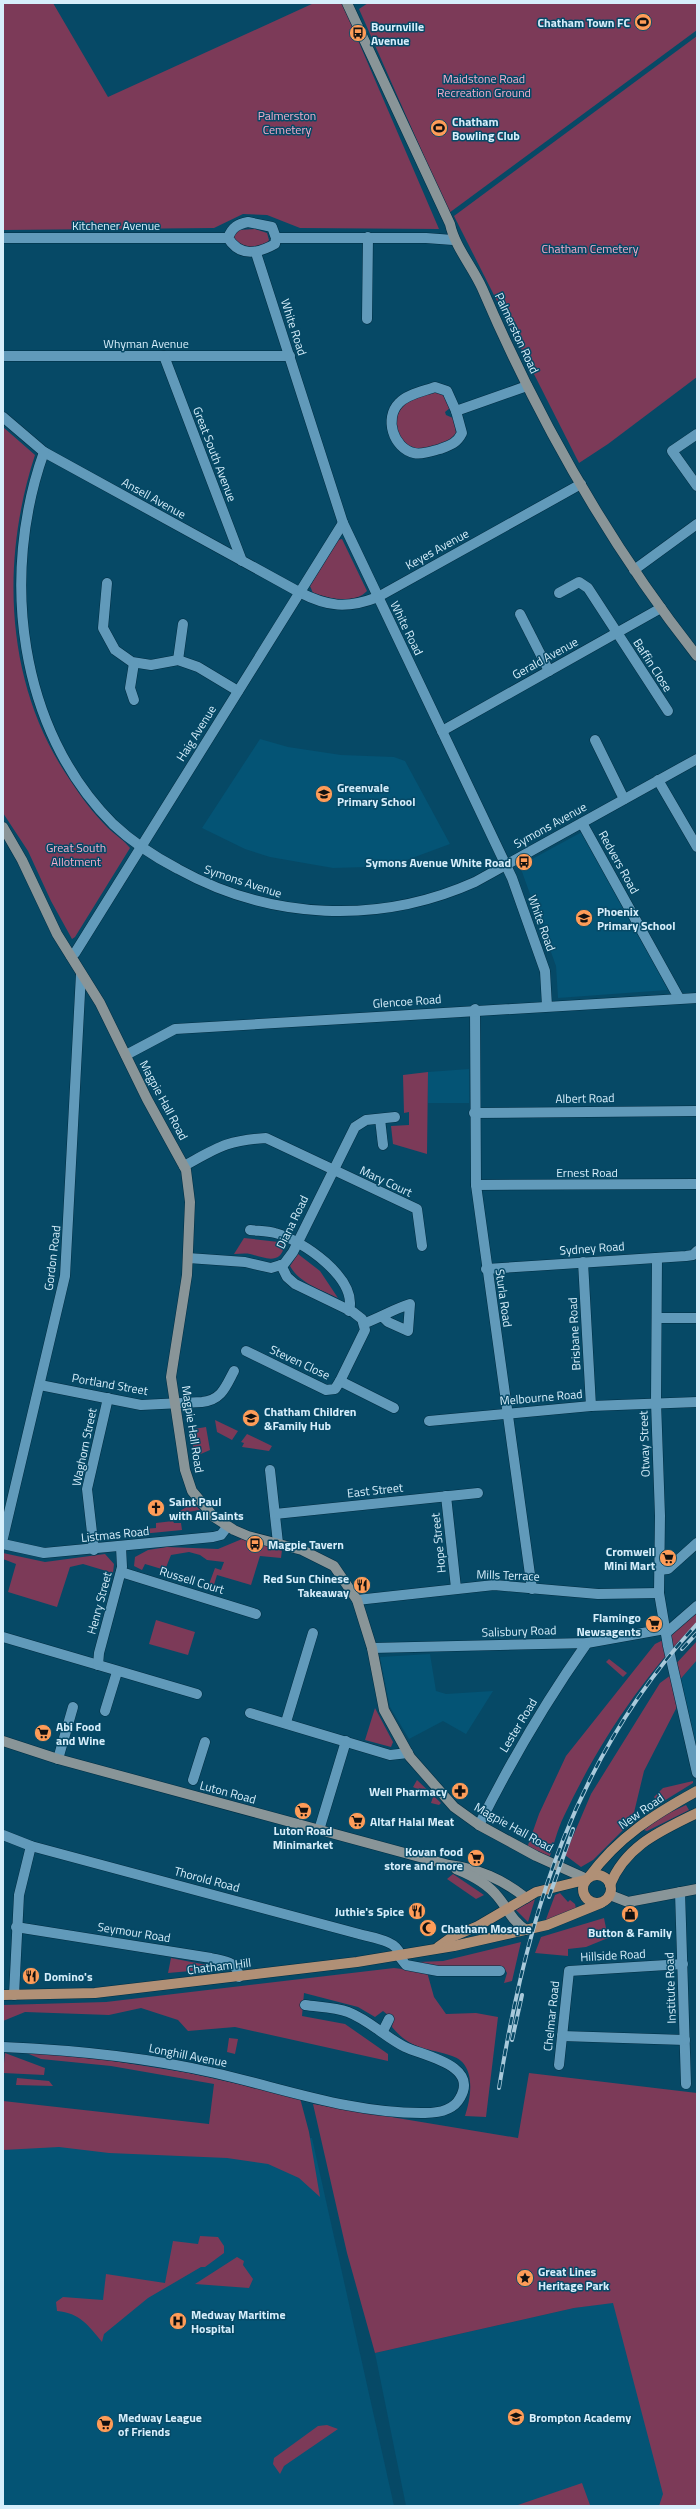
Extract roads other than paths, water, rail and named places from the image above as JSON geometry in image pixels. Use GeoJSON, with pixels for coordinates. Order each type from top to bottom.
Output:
{"type":"FeatureCollection","features":[{"type":"Feature","properties":{"kind":"main road","name":"New Road"},"geometry":{"type":"LineString","coordinates":[[587,1879],[606,1856],[632,1830],[654,1815],[697,1791]]}},
{"type":"Feature","properties":{"kind":"main road"},"geometry":{"type":"LineString","coordinates":[[610,1890],[602,1876],[587,1879],[582,1887],[584,1896],[591,1902],[601,1903],[610,1890],[621,1864],[639,1844],[697,1813]]}},
{"type":"Feature","properties":{"kind":"main road","name":"Chatham Hill"},"geometry":{"type":"LineString","coordinates":[[436,1948],[452,1937],[478,1926],[526,1898],[555,1887],[587,1879]]}},
{"type":"Feature","properties":{"kind":"main road","name":"Chatham Hill"},"geometry":{"type":"LineString","coordinates":[[3,1995],[95,1993],[357,1962],[454,1946],[526,1930],[566,1919],[601,1903]]}},
{"type":"Feature","properties":{"kind":"street","name":"Palmerston Road"},"geometry":{"type":"LineString","coordinates":[[350,4],[450,224],[453,240],[466,257],[527,386],[610,535],[661,608],[697,656]]}},
{"type":"Feature","properties":{"kind":"street"},"geometry":{"type":"LineString","coordinates":[[255,222],[272,227],[276,238],[275,244],[256,253],[237,247],[228,238],[237,225],[255,222]]}},
{"type":"Feature","properties":{"kind":"street"},"geometry":{"type":"LineString","coordinates":[[276,238],[368,237],[453,240]]}},
{"type":"Feature","properties":{"kind":"street"},"geometry":{"type":"LineString","coordinates":[[367,319],[368,237]]}},
{"type":"Feature","properties":{"kind":"street","name":"Kitchener Avenue"},"geometry":{"type":"LineString","coordinates":[[3,238],[228,238]]}},
{"type":"Feature","properties":{"kind":"street","name":"White Road"},"geometry":{"type":"LineString","coordinates":[[256,253],[343,522],[506,865],[544,965],[547,1006]]}},
{"type":"Feature","properties":{"kind":"street","name":"Whyman Avenue"},"geometry":{"type":"LineString","coordinates":[[3,356],[290,356]]}},
{"type":"Feature","properties":{"kind":"street","name":"Great South Avenue"},"geometry":{"type":"LineString","coordinates":[[164,356],[242,561]]}},
{"type":"Feature","properties":{"kind":"street"},"geometry":{"type":"LineString","coordinates":[[456,411],[527,386]]}},
{"type":"Feature","properties":{"kind":"street"},"geometry":{"type":"LineString","coordinates":[[440,387],[447,391],[456,411],[462,433],[458,441],[451,445],[426,453],[412,453],[400,444],[394,436],[392,416],[395,408],[404,399],[440,387]]}},
{"type":"Feature","properties":{"kind":"street","name":"Ansell Avenue"},"geometry":{"type":"LineString","coordinates":[[3,417],[44,452],[299,592]]}},
{"type":"Feature","properties":{"kind":"street"},"geometry":{"type":"LineString","coordinates":[[697,434],[672,451],[697,486]]}},
{"type":"Feature","properties":{"kind":"street","name":"Symons Avenue"},"geometry":{"type":"LineString","coordinates":[[44,452],[29,499],[21,538],[19,562],[19,617],[30,677],[48,729],[69,767],[104,814],[141,846],[161,860],[218,889],[262,904],[302,910],[348,912],[420,901],[451,892],[506,865],[697,758]]}},
{"type":"Feature","properties":{"kind":"street","name":"Keyes Avenue"},"geometry":{"type":"LineString","coordinates":[[299,592],[315,601],[336,606],[362,604],[378,597],[581,484]]}},
{"type":"Feature","properties":{"kind":"street","name":"Haig Avenue"},"geometry":{"type":"LineString","coordinates":[[71,956],[76,952],[343,522]]}},
{"type":"Feature","properties":{"kind":"street"},"geometry":{"type":"LineString","coordinates":[[634,570],[697,524]]}},
{"type":"Feature","properties":{"kind":"street","name":"Baffin Close"},"geometry":{"type":"LineString","coordinates":[[559,593],[579,582],[588,588],[668,711]]}},
{"type":"Feature","properties":{"kind":"street"},"geometry":{"type":"LineString","coordinates":[[106,583],[103,628],[116,650],[134,663],[151,665],[178,660],[198,667],[238,691]]}},
{"type":"Feature","properties":{"kind":"street","name":"Gerald Avenue"},"geometry":{"type":"LineString","coordinates":[[442,731],[661,608]]}},
{"type":"Feature","properties":{"kind":"street"},"geometry":{"type":"LineString","coordinates":[[520,614],[549,671]]}},
{"type":"Feature","properties":{"kind":"street"},"geometry":{"type":"LineString","coordinates":[[178,660],[183,624]]}},
{"type":"Feature","properties":{"kind":"street"},"geometry":{"type":"LineString","coordinates":[[134,663],[130,688],[134,700]]}},
{"type":"Feature","properties":{"kind":"street"},"geometry":{"type":"LineString","coordinates":[[595,740],[624,799]]}},
{"type":"Feature","properties":{"kind":"street"},"geometry":{"type":"LineString","coordinates":[[658,780],[697,847]]}},
{"type":"Feature","properties":{"kind":"street","name":"Redvers Road"},"geometry":{"type":"LineString","coordinates":[[582,823],[679,998]]}},
{"type":"Feature","properties":{"kind":"street","name":"Magpie Hall Road"},"geometry":{"type":"LineString","coordinates":[[3,827],[71,956],[100,1003],[152,1109],[184,1166],[190,1202],[188,1258],[186,1287],[172,1367],[175,1404],[184,1470],[189,1484],[202,1504],[228,1527],[248,1536],[311,1553],[331,1564],[345,1580],[357,1600],[372,1648],[384,1710],[408,1754],[454,1807],[479,1825],[536,1856],[587,1879]]}},
{"type":"Feature","properties":{"kind":"street","name":"Gordon Road"},"geometry":{"type":"LineString","coordinates":[[3,1538],[40,1385],[67,1262],[82,974]]}},
{"type":"Feature","properties":{"kind":"street","name":"Glencoe Road"},"geometry":{"type":"LineString","coordinates":[[126,1056],[175,1028],[697,998]]}},
{"type":"Feature","properties":{"kind":"street","name":"Sturla Road"},"geometry":{"type":"LineString","coordinates":[[475,1010],[474,1113],[476,1185],[506,1414],[532,1589]]}},
{"type":"Feature","properties":{"kind":"street","name":"Albert Road"},"geometry":{"type":"LineString","coordinates":[[474,1113],[697,1111]]}},
{"type":"Feature","properties":{"kind":"street","name":"Diana Road"},"geometry":{"type":"LineString","coordinates":[[188,1258],[245,1262],[264,1268],[281,1265],[289,1259],[355,1127],[366,1120],[395,1117]]}},
{"type":"Feature","properties":{"kind":"street"},"geometry":{"type":"LineString","coordinates":[[380,1119],[383,1145]]}},
{"type":"Feature","properties":{"kind":"street"},"geometry":{"type":"LineString","coordinates":[[184,1166],[218,1147],[247,1139],[266,1138],[333,1170]]}},
{"type":"Feature","properties":{"kind":"street","name":"Mary Court"},"geometry":{"type":"LineString","coordinates":[[333,1170],[416,1209],[422,1246]]}},
{"type":"Feature","properties":{"kind":"street","name":"Ernest Road"},"geometry":{"type":"LineString","coordinates":[[476,1185],[697,1184]]}},
{"type":"Feature","properties":{"kind":"street"},"geometry":{"type":"LineString","coordinates":[[250,1230],[275,1232],[298,1242],[325,1262],[340,1279],[350,1297],[349,1311]]}},
{"type":"Feature","properties":{"kind":"street","name":"Sydney Road"},"geometry":{"type":"LineString","coordinates":[[486,1269],[693,1255],[697,1251]]}},
{"type":"Feature","properties":{"kind":"street","name":"Otway Street"},"geometry":{"type":"LineString","coordinates":[[657,1258],[656,1402],[660,1516],[659,1593],[665,1631],[697,1773]]}},
{"type":"Feature","properties":{"kind":"street","name":"Brisbane Road"},"geometry":{"type":"LineString","coordinates":[[583,1262],[592,1406]]}},
{"type":"Feature","properties":{"kind":"street"},"geometry":{"type":"LineString","coordinates":[[281,1265],[287,1277],[294,1284],[360,1316],[365,1323],[364,1330],[340,1381],[394,1408]]}},
{"type":"Feature","properties":{"kind":"street"},"geometry":{"type":"LineString","coordinates":[[365,1323],[383,1317]]}},
{"type":"Feature","properties":{"kind":"street"},"geometry":{"type":"LineString","coordinates":[[657,1318],[697,1318]]}},
{"type":"Feature","properties":{"kind":"street","name":"Steven Close"},"geometry":{"type":"LineString","coordinates":[[246,1351],[326,1390],[335,1389],[340,1381]]}},
{"type":"Feature","properties":{"kind":"street"},"geometry":{"type":"LineString","coordinates":[[175,1404],[209,1402],[226,1390],[234,1371]]}},
{"type":"Feature","properties":{"kind":"street","name":"Portland Street"},"geometry":{"type":"LineString","coordinates":[[40,1385],[141,1405],[175,1404]]}},
{"type":"Feature","properties":{"kind":"street","name":"Waghorn Street"},"geometry":{"type":"LineString","coordinates":[[94,1550],[87,1489],[108,1398]]}},
{"type":"Feature","properties":{"kind":"street","name":"Melbourne Road"},"geometry":{"type":"LineString","coordinates":[[429,1421],[592,1406],[656,1402],[697,1402]]}},
{"type":"Feature","properties":{"kind":"street"},"geometry":{"type":"LineString","coordinates":[[270,1470],[278,1543]]}},
{"type":"Feature","properties":{"kind":"street","name":"East Street"},"geometry":{"type":"LineString","coordinates":[[275,1514],[478,1493]]}},
{"type":"Feature","properties":{"kind":"street","name":"Hope Street"},"geometry":{"type":"LineString","coordinates":[[446,1496],[456,1588]]}},
{"type":"Feature","properties":{"kind":"street","name":"Listmas Road"},"geometry":{"type":"LineString","coordinates":[[3,1544],[44,1553],[94,1550],[213,1537],[222,1533],[228,1527]]}},
{"type":"Feature","properties":{"kind":"street"},"geometry":{"type":"LineString","coordinates":[[659,1570],[668,1569],[697,1543]]}},
{"type":"Feature","properties":{"kind":"street","name":"Henry Street"},"geometry":{"type":"LineString","coordinates":[[98,1665],[99,1653],[121,1572],[123,1561],[122,1547]]}},
{"type":"Feature","properties":{"kind":"street","name":"Russell Court"},"geometry":{"type":"LineString","coordinates":[[121,1572],[256,1614]]}},
{"type":"Feature","properties":{"kind":"street","name":"Mills Terrace"},"geometry":{"type":"LineString","coordinates":[[357,1600],[494,1585],[598,1594],[659,1593]]}},
{"type":"Feature","properties":{"kind":"street"},"geometry":{"type":"LineString","coordinates":[[665,1631],[697,1606]]}},
{"type":"Feature","properties":{"kind":"street","name":"Salisbury Road"},"geometry":{"type":"LineString","coordinates":[[372,1648],[587,1643],[665,1631]]}},
{"type":"Feature","properties":{"kind":"street"},"geometry":{"type":"LineString","coordinates":[[286,1722],[313,1633]]}},
{"type":"Feature","properties":{"kind":"street"},"geometry":{"type":"LineString","coordinates":[[3,1637],[98,1665],[116,1672],[196,1694]]}},
{"type":"Feature","properties":{"kind":"street","name":"Lester Road"},"geometry":{"type":"LineString","coordinates":[[479,1825],[513,1758],[549,1697],[587,1643]]}},
{"type":"Feature","properties":{"kind":"street"},"geometry":{"type":"LineString","coordinates":[[106,1711],[116,1672]]}},
{"type":"Feature","properties":{"kind":"street"},"geometry":{"type":"LineString","coordinates":[[58,1759],[73,1708]]}},
{"type":"Feature","properties":{"kind":"street"},"geometry":{"type":"LineString","coordinates":[[250,1713],[286,1722],[390,1755],[408,1754]]}},
{"type":"Feature","properties":{"kind":"street","name":"Luton Road"},"geometry":{"type":"LineString","coordinates":[[3,1741],[58,1759],[319,1830],[449,1865],[470,1868],[499,1878],[526,1898]]}},
{"type":"Feature","properties":{"kind":"street"},"geometry":{"type":"LineString","coordinates":[[319,1830],[346,1741]]}},
{"type":"Feature","properties":{"kind":"street"},"geometry":{"type":"LineString","coordinates":[[193,1780],[205,1742]]}},
{"type":"Feature","properties":{"kind":"street","name":"Thorold Road"},"geometry":{"type":"LineString","coordinates":[[3,1835],[31,1846],[359,1934],[391,1944],[398,1948],[399,1954],[406,1965],[438,1972],[500,1971]]}},
{"type":"Feature","properties":{"kind":"street"},"geometry":{"type":"LineString","coordinates":[[14,1995],[16,1927],[19,1895],[31,1846]]}},
{"type":"Feature","properties":{"kind":"street","name":"Luton Road"},"geometry":{"type":"LineString","coordinates":[[449,1865],[474,1878],[494,1893],[515,1922],[526,1930]]}},
{"type":"Feature","properties":{"kind":"street"},"geometry":{"type":"LineString","coordinates":[[610,1890],[628,1902],[697,1889]]}},
{"type":"Feature","properties":{"kind":"street","name":"Institute Road"},"geometry":{"type":"LineString","coordinates":[[680,1892],[686,2084]]}},
{"type":"Feature","properties":{"kind":"street","name":"Seymour Road"},"geometry":{"type":"LineString","coordinates":[[16,1927],[227,1962],[235,1967],[239,1977]]}},
{"type":"Feature","properties":{"kind":"street","name":"Hillside Road"},"geometry":{"type":"LineString","coordinates":[[569,1971],[683,1964]]}},
{"type":"Feature","properties":{"kind":"street","name":"Chelmar Road"},"geometry":{"type":"LineString","coordinates":[[559,2065],[569,1971]]}},
{"type":"Feature","properties":{"kind":"street","name":"Longhill Avenue"},"geometry":{"type":"LineString","coordinates":[[3,2047],[70,2050],[170,2064],[318,2100],[366,2108],[409,2113],[440,2112],[457,2103],[462,2092],[462,2080],[453,2066],[400,2044],[383,2031],[349,2013],[305,2005]]}},
{"type":"Feature","properties":{"kind":"street"},"geometry":{"type":"LineString","coordinates":[[383,2031],[389,2018]]}},
{"type":"Feature","properties":{"kind":"street"},"geometry":{"type":"LineString","coordinates":[[562,2036],[685,2040]]}},
{"type":"Feature","properties":{"kind":"railway"},"geometry":{"type":"LineString","coordinates":[[499,2088],[525,1961],[542,1900],[563,1841],[588,1783],[619,1728],[655,1675],[697,1624]]}},
{"type":"Feature","properties":{"kind":"railway"},"geometry":{"type":"LineString","coordinates":[[682,1649],[697,1633]]}},
{"type":"Feature","properties":{"kind":"railway"},"geometry":{"type":"LineString","coordinates":[[549,1897],[573,1829]]}},
{"type":"Feature","properties":{"kind":"railway"},"geometry":{"type":"LineString","coordinates":[[512,2040],[522,1995]]}},
{"type":"Feature","properties":{"kind":"place","name":"Chatham Town FC"},"geometry":{"type":"Point","coordinates":[643,22]}},
{"type":"Feature","properties":{"kind":"place","name":"Bournville Avenue"},"geometry":{"type":"Point","coordinates":[358,33]}},
{"type":"Feature","properties":{"kind":"place","name":"Chatham Bowling Club"},"geometry":{"type":"Point","coordinates":[439,128]}},
{"type":"Feature","properties":{"kind":"place","name":"Greenvale Primary School"},"geometry":{"type":"Point","coordinates":[324,794]}},
{"type":"Feature","properties":{"kind":"place","name":"Symons Avenue White Road"},"geometry":{"type":"Point","coordinates":[524,862]}},
{"type":"Feature","properties":{"kind":"place","name":"Phoenix Primary School"},"geometry":{"type":"Point","coordinates":[584,918]}},
{"type":"Feature","properties":{"kind":"place","name":"Chatham Children &Family Hub"},"geometry":{"type":"Point","coordinates":[251,1418]}},
{"type":"Feature","properties":{"kind":"place","name":"Saint Paul with All Saints"},"geometry":{"type":"Point","coordinates":[156,1508]}},
{"type":"Feature","properties":{"kind":"place","name":"Magpie Tavern"},"geometry":{"type":"Point","coordinates":[255,1544]}},
{"type":"Feature","properties":{"kind":"place","name":"Cromwell Mini Mart"},"geometry":{"type":"Point","coordinates":[668,1558]}},
{"type":"Feature","properties":{"kind":"place","name":"Red Sun Chinese Takeaway"},"geometry":{"type":"Point","coordinates":[362,1585]}},
{"type":"Feature","properties":{"kind":"place","name":"Flamingo Newsagents"},"geometry":{"type":"Point","coordinates":[654,1624]}},
{"type":"Feature","properties":{"kind":"place","name":"Abi Food and Wine"},"geometry":{"type":"Point","coordinates":[43,1733]}},
{"type":"Feature","properties":{"kind":"place","name":"Well Pharmacy"},"geometry":{"type":"Point","coordinates":[460,1791]}},
{"type":"Feature","properties":{"kind":"place","name":"Luton Road Minimarket"},"geometry":{"type":"Point","coordinates":[303,1811]}},
{"type":"Feature","properties":{"kind":"place","name":"Altaf Halal Meat"},"geometry":{"type":"Point","coordinates":[357,1821]}},
{"type":"Feature","properties":{"kind":"place","name":"Kovan food store and more"},"geometry":{"type":"Point","coordinates":[476,1858]}},
{"type":"Feature","properties":{"kind":"place","name":"Juthie's Spice"},"geometry":{"type":"Point","coordinates":[417,1911]}},
{"type":"Feature","properties":{"kind":"place","name":"Button & Family"},"geometry":{"type":"Point","coordinates":[630,1914]}},
{"type":"Feature","properties":{"kind":"place","name":"Chatham Mosque"},"geometry":{"type":"Point","coordinates":[428,1928]}},
{"type":"Feature","properties":{"kind":"place","name":"Domino's"},"geometry":{"type":"Point","coordinates":[31,1976]}},
{"type":"Feature","properties":{"kind":"place","name":"Great Lines Heritage Park"},"geometry":{"type":"Point","coordinates":[525,2278]}},
{"type":"Feature","properties":{"kind":"place","name":"Medway Maritime Hospital"},"geometry":{"type":"Point","coordinates":[178,2321]}},
{"type":"Feature","properties":{"kind":"place","name":"Brompton Academy"},"geometry":{"type":"Point","coordinates":[516,2417]}},
{"type":"Feature","properties":{"kind":"place","name":"Medway League of Friends"},"geometry":{"type":"Point","coordinates":[105,2424]}},
{"type":"Feature","properties":{"kind":"park label","name":"Maidstone Road Recreation Ground"},"geometry":{"type":"Point","coordinates":[484,85]}},
{"type":"Feature","properties":{"kind":"park label","name":"Palmerston Cemetery"},"geometry":{"type":"Point","coordinates":[287,122]}},
{"type":"Feature","properties":{"kind":"park label","name":"Chatham Cemetery"},"geometry":{"type":"Point","coordinates":[590,248]}},
{"type":"Feature","properties":{"kind":"park label","name":"Great South Allotment"},"geometry":{"type":"Point","coordinates":[76,854]}}]}
